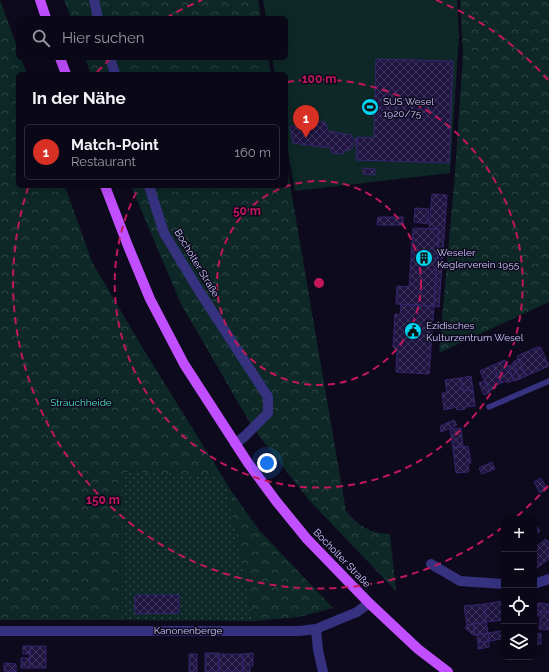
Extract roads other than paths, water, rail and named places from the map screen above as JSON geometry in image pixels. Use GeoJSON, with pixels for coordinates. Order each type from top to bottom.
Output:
{"type":"FeatureCollection","features":[{"type":"Feature","properties":{"kind":"main road"},"geometry":{"type":"LineString","coordinates":[[40,0],[45,16]]}},
{"type":"Feature","properties":{"kind":"main road"},"geometry":{"type":"LineString","coordinates":[[61,60],[65,72]]}},
{"type":"Feature","properties":{"kind":"main road","name":"Bocholter Straße"},"geometry":{"type":"LineString","coordinates":[[106,188],[150,299],[184,364],[235,444],[276,501],[307,539],[369,603],[418,649],[448,672]]}},
{"type":"Feature","properties":{"kind":"street"},"geometry":{"type":"LineString","coordinates":[[94,0],[98,16]]}},
{"type":"Feature","properties":{"kind":"street"},"geometry":{"type":"LineString","coordinates":[[110,60],[114,72]]}},
{"type":"Feature","properties":{"kind":"street","name":"Bocholter Straße"},"geometry":{"type":"LineString","coordinates":[[150,188],[164,233],[201,294],[268,397],[268,413],[235,444]]}},
{"type":"Feature","properties":{"kind":"street"},"geometry":{"type":"LineString","coordinates":[[431,564],[460,581],[501,584]]}},
{"type":"Feature","properties":{"kind":"street"},"geometry":{"type":"LineString","coordinates":[[537,583],[549,579]]}},
{"type":"Feature","properties":{"kind":"street","name":"Kanonenberge"},"geometry":{"type":"LineString","coordinates":[[0,631],[299,631],[316,629],[357,612],[369,603]]}},
{"type":"Feature","properties":{"kind":"street"},"geometry":{"type":"LineString","coordinates":[[316,629],[318,650],[323,672]]}},
{"type":"Feature","properties":{"kind":"lane"},"geometry":{"type":"LineString","coordinates":[[490,407],[549,381]]}},
{"type":"Feature","properties":{"kind":"place","name":"SUS Wesel 1920/75"},"geometry":{"type":"Point","coordinates":[370,107]}},
{"type":"Feature","properties":{"kind":"place","name":"Match-Point"},"geometry":{"type":"Point","coordinates":[306,138]}},
{"type":"Feature","properties":{"kind":"place","name":"Weseler Keglerverein 1955"},"geometry":{"type":"Point","coordinates":[424,258]}},
{"type":"Feature","properties":{"kind":"place","name":"Ezidisches Kulturzentrum Wesel"},"geometry":{"type":"Point","coordinates":[413,331]}},
{"type":"Feature","properties":{"kind":"park label","name":"Strauchheide"},"geometry":{"type":"Point","coordinates":[81,402]}}]}
